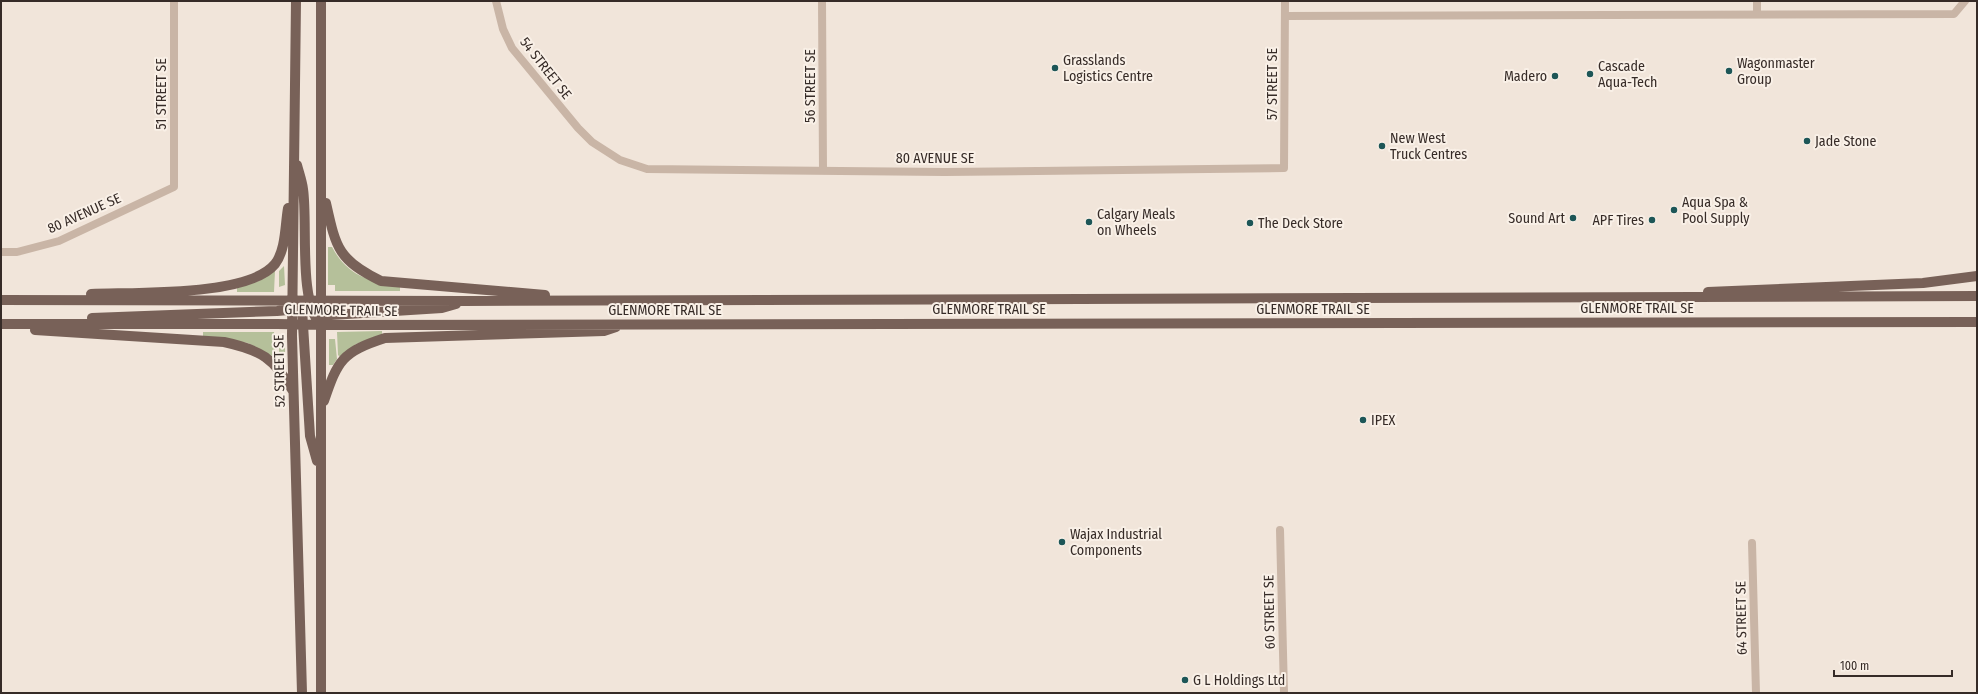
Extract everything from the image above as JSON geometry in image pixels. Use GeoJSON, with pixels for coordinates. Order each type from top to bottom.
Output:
{"type":"FeatureCollection","features":[{"type":"Feature","properties":{"kind":"main road","name":"52 STREET SE"},"geometry":{"type":"LineString","coordinates":[[296,1],[293,176],[307,313],[321,408],[321,693]]}},
{"type":"Feature","properties":{"kind":"main road","name":"52 STREET SE"},"geometry":{"type":"LineString","coordinates":[[302,693],[292,324],[321,300],[321,1]]}},
{"type":"Feature","properties":{"kind":"main road"},"geometry":{"type":"LineString","coordinates":[[294,152],[303,189],[310,436],[320,473]]}},
{"type":"Feature","properties":{"kind":"main road"},"geometry":{"type":"LineString","coordinates":[[21,300],[86,294],[180,290],[230,286],[262,275],[275,264],[282,246],[293,176]]}},
{"type":"Feature","properties":{"kind":"main road"},"geometry":{"type":"LineString","coordinates":[[322,186],[332,233],[339,250],[349,262],[360,270],[381,281],[547,295],[568,300]]}},
{"type":"Feature","properties":{"kind":"main road"},"geometry":{"type":"LineString","coordinates":[[1657,298],[1696,292],[1923,283],[1977,276]]}},
{"type":"Feature","properties":{"kind":"main road","name":"GLENMORE TRAIL SE"},"geometry":{"type":"LineString","coordinates":[[1,326],[45,324],[292,324],[321,300],[464,301],[1977,296]]}},
{"type":"Feature","properties":{"kind":"main road","name":"GLENMORE TRAIL SE"},"geometry":{"type":"LineString","coordinates":[[1,300],[307,313],[625,324],[1977,322]]}},
{"type":"Feature","properties":{"kind":"main road"},"geometry":{"type":"LineString","coordinates":[[45,324],[108,316],[307,313],[442,308],[464,301]]}},
{"type":"Feature","properties":{"kind":"main road"},"geometry":{"type":"LineString","coordinates":[[1931,322],[1977,326]]}},
{"type":"Feature","properties":{"kind":"main road"},"geometry":{"type":"LineString","coordinates":[[321,408],[333,376],[341,361],[353,350],[385,338],[604,331],[625,324]]}},
{"type":"Feature","properties":{"kind":"main road"},"geometry":{"type":"LineString","coordinates":[[1,326],[224,342],[244,346],[259,352],[271,362],[282,373],[293,391]]}},
{"type":"Feature","properties":{"kind":"street","name":"51 STREET SE"},"geometry":{"type":"LineString","coordinates":[[174,1],[174,187]]}},
{"type":"Feature","properties":{"kind":"street","name":"54 STREET SE"},"geometry":{"type":"LineString","coordinates":[[496,1],[503,29],[512,48],[578,128],[592,142]]}},
{"type":"Feature","properties":{"kind":"street","name":"56 STREET SE"},"geometry":{"type":"LineString","coordinates":[[822,1],[823,170]]}},
{"type":"Feature","properties":{"kind":"street","name":"57 STREET SE"},"geometry":{"type":"LineString","coordinates":[[1284,168],[1285,1]]}},
{"type":"Feature","properties":{"kind":"street"},"geometry":{"type":"LineString","coordinates":[[1757,1],[1757,14]]}},
{"type":"Feature","properties":{"kind":"street"},"geometry":{"type":"LineString","coordinates":[[1285,16],[1954,14],[1963,4]]}},
{"type":"Feature","properties":{"kind":"street","name":"80 AVENUE SE"},"geometry":{"type":"LineString","coordinates":[[592,142],[620,160],[646,169],[951,172],[1284,168]]}},
{"type":"Feature","properties":{"kind":"street","name":"80 AVENUE SE"},"geometry":{"type":"LineString","coordinates":[[1,252],[17,252],[59,240],[174,187]]}},
{"type":"Feature","properties":{"kind":"street","name":"60 STREET SE"},"geometry":{"type":"LineString","coordinates":[[1280,530],[1284,693]]}},
{"type":"Feature","properties":{"kind":"street","name":"64 STREET SE"},"geometry":{"type":"LineString","coordinates":[[1752,543],[1756,693]]}},
{"type":"Feature","properties":{"kind":"green space"},"geometry":{"type":"Polygon","coordinates":[[[328,247],[332,247],[345,265],[361,276],[370,280],[400,287],[400,291],[335,291],[335,285],[328,285],[328,247]]]}},
{"type":"Feature","properties":{"kind":"green space"},"geometry":{"type":"Polygon","coordinates":[[[284,266],[285,285],[279,287],[279,271],[284,266]]]}},
{"type":"Feature","properties":{"kind":"green space"},"geometry":{"type":"Polygon","coordinates":[[[275,271],[274,292],[237,292],[237,288],[259,281],[275,271]]]}},
{"type":"Feature","properties":{"kind":"green space"},"geometry":{"type":"Polygon","coordinates":[[[382,331],[382,335],[356,344],[340,357],[338,355],[337,332],[382,331]]]}},
{"type":"Feature","properties":{"kind":"green space"},"geometry":{"type":"Polygon","coordinates":[[[203,332],[274,332],[275,354],[272,356],[248,343],[203,336],[203,332]]]}},
{"type":"Feature","properties":{"kind":"green space"},"geometry":{"type":"Polygon","coordinates":[[[279,338],[285,339],[285,371],[276,360],[279,354],[279,338]]]}},
{"type":"Feature","properties":{"kind":"green space"},"geometry":{"type":"Polygon","coordinates":[[[329,339],[335,339],[337,359],[333,365],[329,365],[329,339]]]}},
{"type":"Feature","properties":{"kind":"place","name":"Grasslands Logistics Centre"},"geometry":{"type":"Point","coordinates":[1055,68]}},
{"type":"Feature","properties":{"kind":"place","name":"Wagonmaster Group"},"geometry":{"type":"Point","coordinates":[1729,71]}},
{"type":"Feature","properties":{"kind":"place","name":"Cascade Aqua-Tech"},"geometry":{"type":"Point","coordinates":[1590,74]}},
{"type":"Feature","properties":{"kind":"place","name":"Madero"},"geometry":{"type":"Point","coordinates":[1555,76]}},
{"type":"Feature","properties":{"kind":"place","name":"Jade Stone"},"geometry":{"type":"Point","coordinates":[1807,141]}},
{"type":"Feature","properties":{"kind":"place","name":"New West Truck Centres"},"geometry":{"type":"Point","coordinates":[1382,146]}},
{"type":"Feature","properties":{"kind":"place","name":"Aqua Spa & Pool Supply"},"geometry":{"type":"Point","coordinates":[1674,210]}},
{"type":"Feature","properties":{"kind":"place","name":"Sound Art"},"geometry":{"type":"Point","coordinates":[1573,218]}},
{"type":"Feature","properties":{"kind":"place","name":"APF Tires"},"geometry":{"type":"Point","coordinates":[1652,220]}},
{"type":"Feature","properties":{"kind":"place","name":"Calgary Meals on Wheels"},"geometry":{"type":"Point","coordinates":[1089,222]}},
{"type":"Feature","properties":{"kind":"place","name":"The Deck Store"},"geometry":{"type":"Point","coordinates":[1250,223]}},
{"type":"Feature","properties":{"kind":"place","name":"IPEX"},"geometry":{"type":"Point","coordinates":[1363,420]}},
{"type":"Feature","properties":{"kind":"place","name":"Wajax Industrial Components"},"geometry":{"type":"Point","coordinates":[1062,542]}},
{"type":"Feature","properties":{"kind":"place","name":"G L Holdings Ltd"},"geometry":{"type":"Point","coordinates":[1185,680]}}]}
